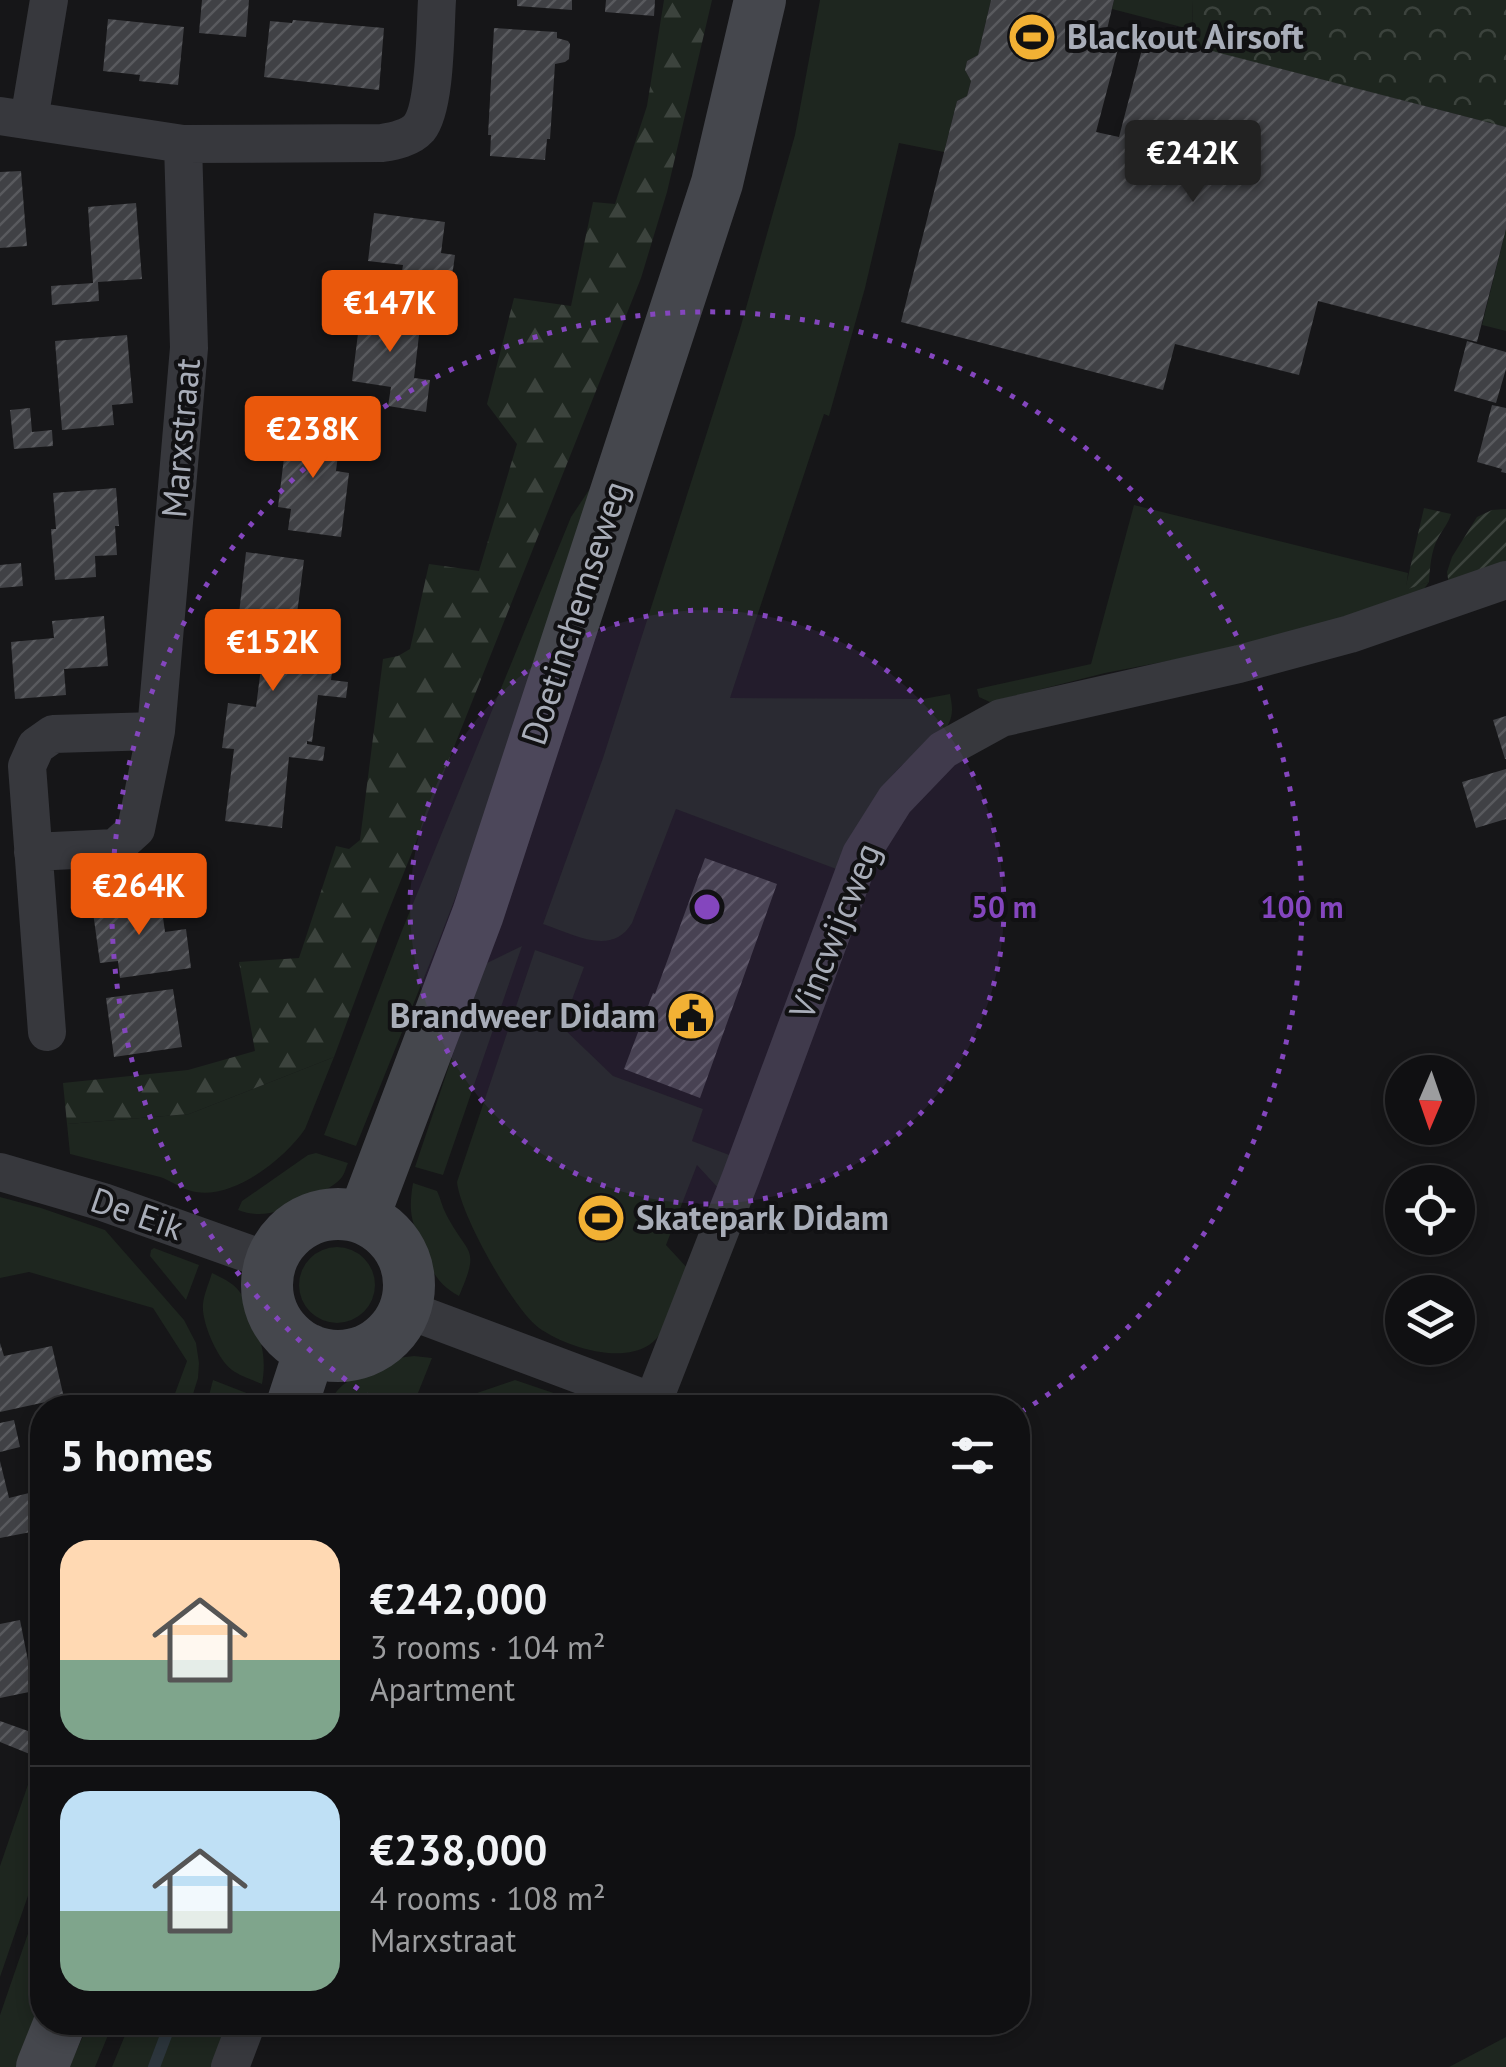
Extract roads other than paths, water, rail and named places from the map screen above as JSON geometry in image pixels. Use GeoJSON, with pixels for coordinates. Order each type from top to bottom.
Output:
{"type":"FeatureCollection","features":[{"type":"Feature","properties":{"kind":"main road","name":"Doetinchemseweg"},"geometry":{"type":"LineString","coordinates":[[363,1218],[478,914],[717,183],[760,0]]}},
{"type":"Feature","properties":{"kind":"main road"},"geometry":{"type":"LineString","coordinates":[[339,1214],[363,1218],[384,1231],[400,1249],[409,1272],[409,1296],[402,1318],[389,1336],[370,1349],[348,1356],[310,1350],[286,1333],[274,1315],[267,1293],[268,1270],[277,1249],[293,1230],[314,1218],[339,1214]]}},
{"type":"Feature","properties":{"kind":"main road"},"geometry":{"type":"LineString","coordinates":[[295,1395],[310,1350]]}},
{"type":"Feature","properties":{"kind":"main road"},"geometry":{"type":"LineString","coordinates":[[42,2067],[55,2035]]}},
{"type":"Feature","properties":{"kind":"street"},"geometry":{"type":"LineString","coordinates":[[49,0],[15,118],[184,144],[382,144],[403,139],[419,128],[428,110],[437,0]]}},
{"type":"Feature","properties":{"kind":"street","name":"Marxstraat"},"geometry":{"type":"LineString","coordinates":[[33,852],[115,848],[136,829],[156,731],[190,348],[184,144]]}},
{"type":"Feature","properties":{"kind":"street","name":"Vincwijcweg"},"geometry":{"type":"LineString","coordinates":[[656,1395],[861,854],[894,800],[944,750],[1001,718],[1350,634],[1506,580]]}},
{"type":"Feature","properties":{"kind":"street"},"geometry":{"type":"LineString","coordinates":[[47,1032],[28,766],[36,746],[53,734],[156,731]]}},
{"type":"Feature","properties":{"kind":"street","name":"De Eik"},"geometry":{"type":"LineString","coordinates":[[0,1172],[103,1202],[272,1262]]}},
{"type":"Feature","properties":{"kind":"street"},"geometry":{"type":"LineString","coordinates":[[405,1309],[629,1395]]}},
{"type":"Feature","properties":{"kind":"street"},"geometry":{"type":"LineString","coordinates":[[230,2067],[242,2035]]}},
{"type":"Feature","properties":{"kind":"waterway"},"geometry":{"type":"LineString","coordinates":[[154,2067],[166,2035]]}},
{"type":"Feature","properties":{"kind":"place","name":"Blackout Airsoft"},"geometry":{"type":"Point","coordinates":[1032,37]}},
{"type":"Feature","properties":{"kind":"place","name":"Brandweer Didam"},"geometry":{"type":"Point","coordinates":[691,1016]}},
{"type":"Feature","properties":{"kind":"place","name":"Skatepark Didam"},"geometry":{"type":"Point","coordinates":[601,1218]}}]}
